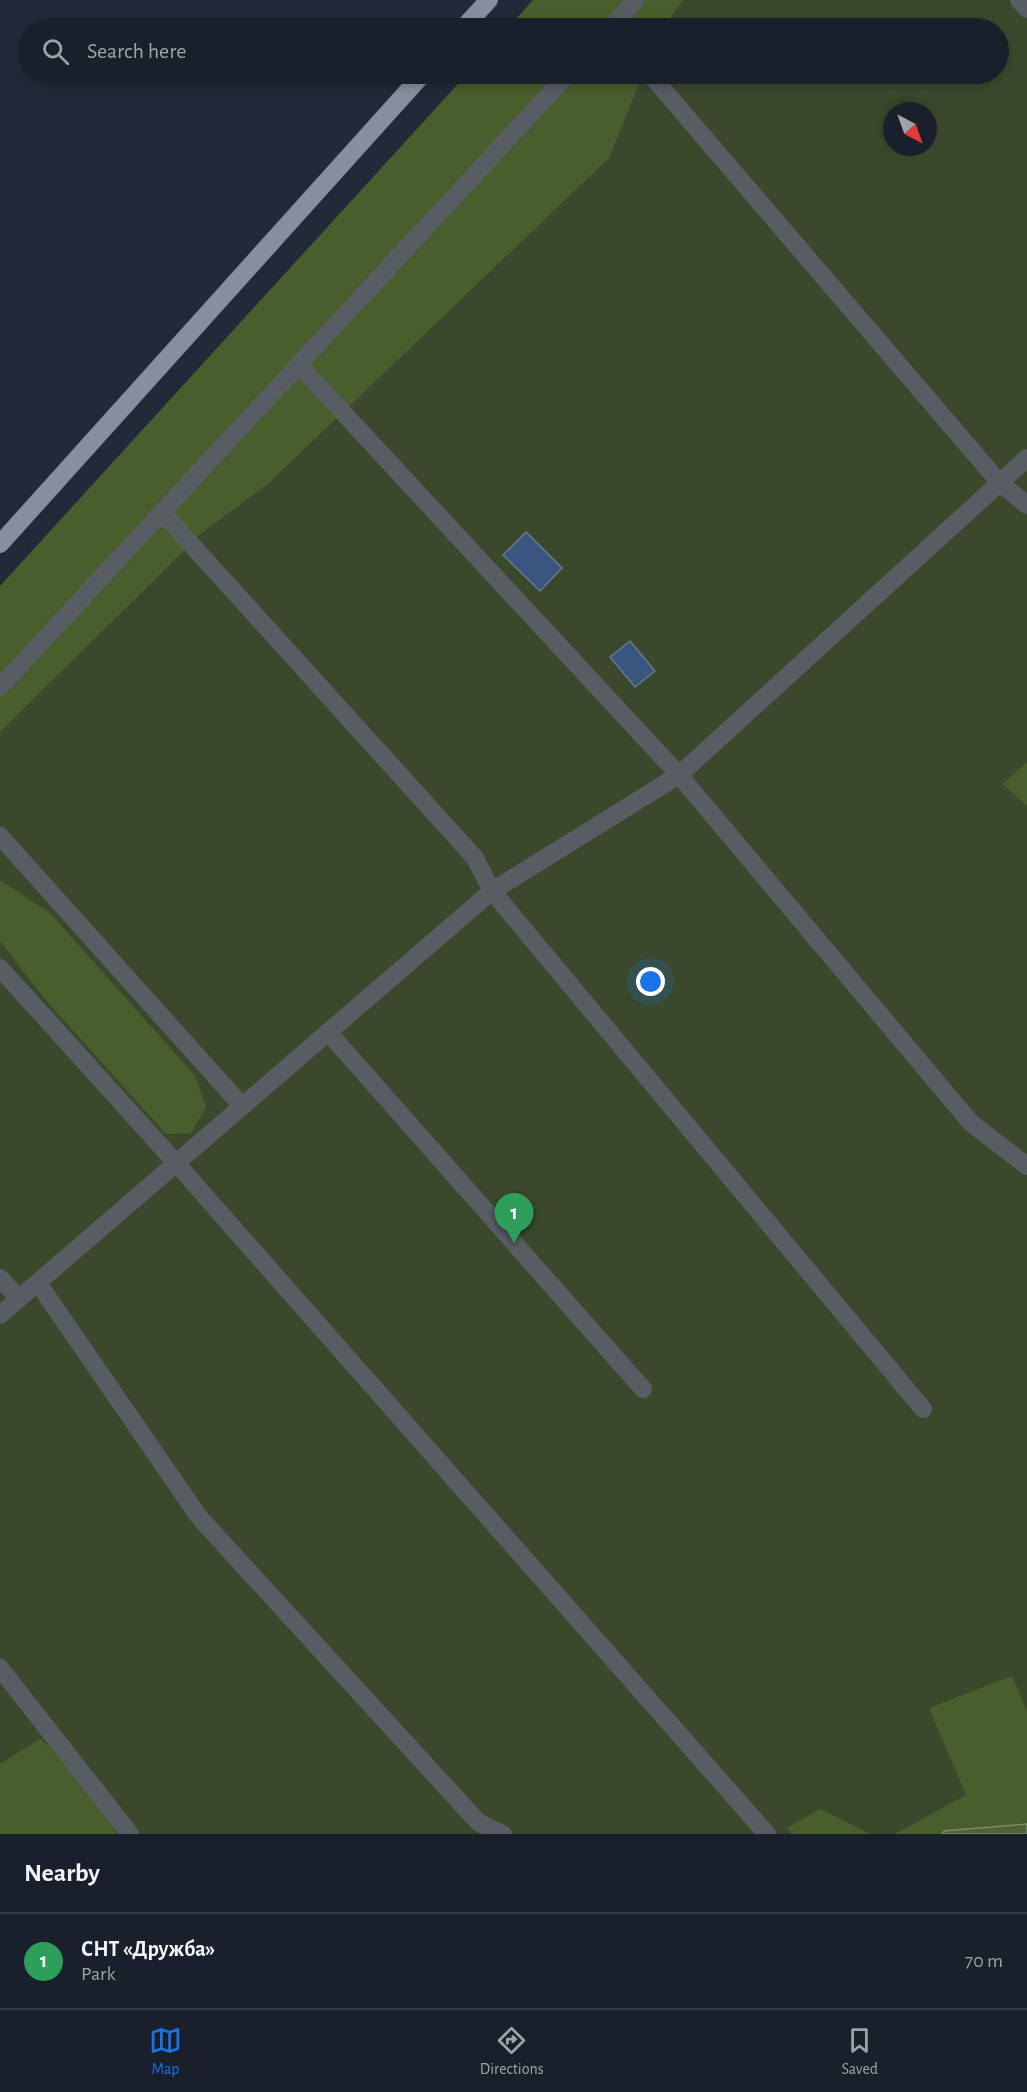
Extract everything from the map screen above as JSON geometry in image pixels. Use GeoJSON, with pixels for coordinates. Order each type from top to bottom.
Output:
{"type":"FeatureCollection","features":[{"type":"Feature","properties":{"kind":"main road"},"geometry":{"type":"LineString","coordinates":[[473,18],[489,0]]}},
{"type":"Feature","properties":{"kind":"main road"},"geometry":{"type":"LineString","coordinates":[[0,544],[414,84]]}},
{"type":"Feature","properties":{"kind":"lane"},"geometry":{"type":"LineString","coordinates":[[620,18],[636,0]]}},
{"type":"Feature","properties":{"kind":"lane"},"geometry":{"type":"LineString","coordinates":[[1019,0],[1027,9]]}},
{"type":"Feature","properties":{"kind":"lane"},"geometry":{"type":"LineString","coordinates":[[0,687],[559,84]]}},
{"type":"Feature","properties":{"kind":"lane"},"geometry":{"type":"LineString","coordinates":[[659,84],[999,482],[1027,505]]}},
{"type":"Feature","properties":{"kind":"lane"},"geometry":{"type":"LineString","coordinates":[[299,364],[679,776],[971,1123],[1027,1166]]}},
{"type":"Feature","properties":{"kind":"lane"},"geometry":{"type":"LineString","coordinates":[[0,1315],[492,891],[679,776],[1027,458]]}},
{"type":"Feature","properties":{"kind":"lane"},"geometry":{"type":"LineString","coordinates":[[162,512],[475,858],[492,891],[923,1410]]}},
{"type":"Feature","properties":{"kind":"lane"},"geometry":{"type":"LineString","coordinates":[[0,836],[242,1106]]}},
{"type":"Feature","properties":{"kind":"lane"},"geometry":{"type":"LineString","coordinates":[[0,968],[176,1163],[767,1834]]}},
{"type":"Feature","properties":{"kind":"lane"},"geometry":{"type":"LineString","coordinates":[[328,1032],[643,1389]]}},
{"type":"Feature","properties":{"kind":"lane"},"geometry":{"type":"LineString","coordinates":[[0,1278],[19,1299]]}},
{"type":"Feature","properties":{"kind":"lane"},"geometry":{"type":"LineString","coordinates":[[38,1283],[199,1516],[472,1828],[503,1834]]}},
{"type":"Feature","properties":{"kind":"lane"},"geometry":{"type":"LineString","coordinates":[[0,1668],[130,1834]]}},
{"type":"Feature","properties":{"kind":"shaded area"},"geometry":{"type":"Polygon","coordinates":[[[533,0],[683,0],[670,18],[517,18],[533,0]]]}},
{"type":"Feature","properties":{"kind":"shaded area"},"geometry":{"type":"Polygon","coordinates":[[[586,0],[1027,0],[1027,1834],[0,1834],[0,652],[511,84],[1009,84],[1009,18],[569,18],[586,0]]]}},
{"type":"Feature","properties":{"kind":"shaded area"},"geometry":{"type":"Polygon","coordinates":[[[458,84],[639,84],[609,158],[269,483],[203,532],[0,732],[0,586],[458,84]]]}},
{"type":"Feature","properties":{"kind":"shaded area"},"geometry":{"type":"Polygon","coordinates":[[[1027,762],[1027,806],[1002,784],[1027,762]]]}},
{"type":"Feature","properties":{"kind":"shaded area"},"geometry":{"type":"Polygon","coordinates":[[[0,880],[50,913],[195,1076],[206,1107],[191,1133],[166,1134],[44,998],[0,941],[0,880]]]}},
{"type":"Feature","properties":{"kind":"shaded area"},"geometry":{"type":"Polygon","coordinates":[[[1012,1676],[1027,1711],[1027,1824],[944,1831],[942,1834],[895,1834],[966,1795],[929,1708],[1012,1676]]]}},
{"type":"Feature","properties":{"kind":"shaded area"},"geometry":{"type":"Polygon","coordinates":[[[40,1739],[99,1784],[116,1834],[0,1834],[0,1764],[40,1739]]]}},
{"type":"Feature","properties":{"kind":"shaded area"},"geometry":{"type":"Polygon","coordinates":[[[820,1809],[870,1834],[792,1834],[787,1828],[820,1809]]]}},
{"type":"Feature","properties":{"kind":"shaded area"},"geometry":{"type":"Polygon","coordinates":[[[1027,1824],[1027,1834],[942,1834],[944,1831],[1027,1824]]]}},
{"type":"Feature","properties":{"kind":"building"},"geometry":{"type":"Polygon","coordinates":[[[526,532],[562,568],[540,591],[503,555],[526,532]]]}},
{"type":"Feature","properties":{"kind":"building"},"geometry":{"type":"Polygon","coordinates":[[[630,641],[655,671],[635,687],[610,657],[630,641]]]}},
{"type":"Feature","properties":{"kind":"place","name":"СНТ «Дружба»"},"geometry":{"type":"Point","coordinates":[514,1243]}}]}
